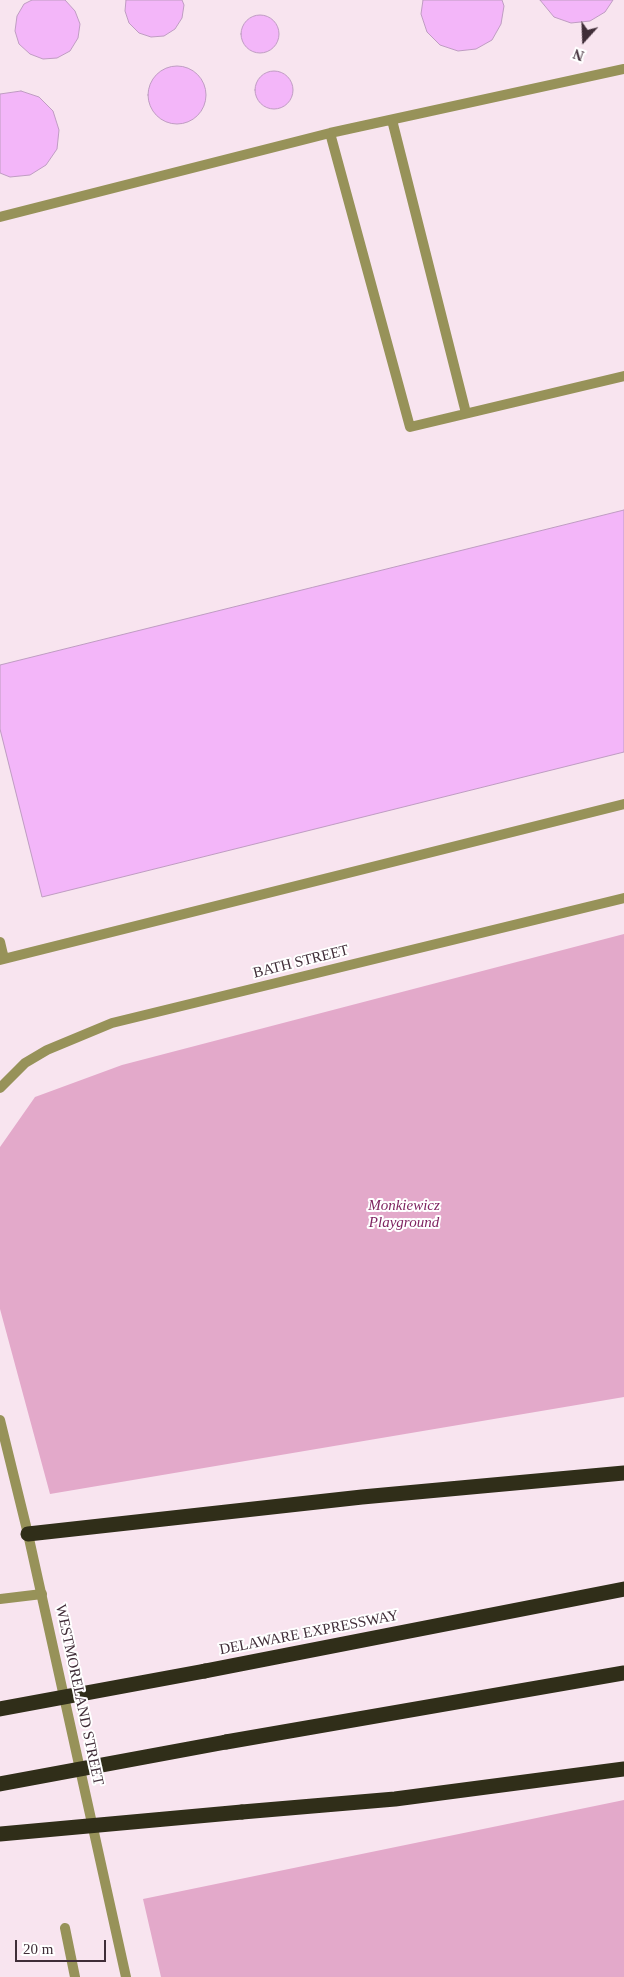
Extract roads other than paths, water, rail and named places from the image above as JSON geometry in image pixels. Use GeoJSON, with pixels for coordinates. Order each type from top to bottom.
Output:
{"type":"FeatureCollection","features":[{"type":"Feature","properties":{"kind":"highway"},"geometry":{"type":"LineString","coordinates":[[28,1534],[362,1497],[624,1473]]}},
{"type":"Feature","properties":{"kind":"highway","name":"DELAWARE EXPRESSWAY"},"geometry":{"type":"LineString","coordinates":[[0,1709],[624,1589]]}},
{"type":"Feature","properties":{"kind":"highway"},"geometry":{"type":"LineString","coordinates":[[0,1784],[226,1742],[624,1673]]}},
{"type":"Feature","properties":{"kind":"highway"},"geometry":{"type":"LineString","coordinates":[[0,1834],[395,1799],[624,1769]]}},
{"type":"Feature","properties":{"kind":"street"},"geometry":{"type":"LineString","coordinates":[[0,218],[330,134],[624,69]]}},
{"type":"Feature","properties":{"kind":"street"},"geometry":{"type":"LineString","coordinates":[[392,120],[466,413]]}},
{"type":"Feature","properties":{"kind":"street"},"geometry":{"type":"LineString","coordinates":[[330,134],[410,427],[624,376]]}},
{"type":"Feature","properties":{"kind":"street"},"geometry":{"type":"LineString","coordinates":[[0,942],[2,960],[624,804]]}},
{"type":"Feature","properties":{"kind":"street","name":"BATH STREET"},"geometry":{"type":"LineString","coordinates":[[0,1088],[25,1063],[47,1050],[112,1023],[624,898]]}},
{"type":"Feature","properties":{"kind":"street","name":"WESTMORELAND STREET"},"geometry":{"type":"LineString","coordinates":[[0,1420],[42,1594],[126,1977]]}},
{"type":"Feature","properties":{"kind":"street"},"geometry":{"type":"LineString","coordinates":[[0,1599],[42,1594]]}},
{"type":"Feature","properties":{"kind":"street"},"geometry":{"type":"LineString","coordinates":[[65,1928],[75,1977]]}},
{"type":"Feature","properties":{"kind":"park label","name":"Monkiewicz Playground"},"geometry":{"type":"Point","coordinates":[404,1214]}}]}
